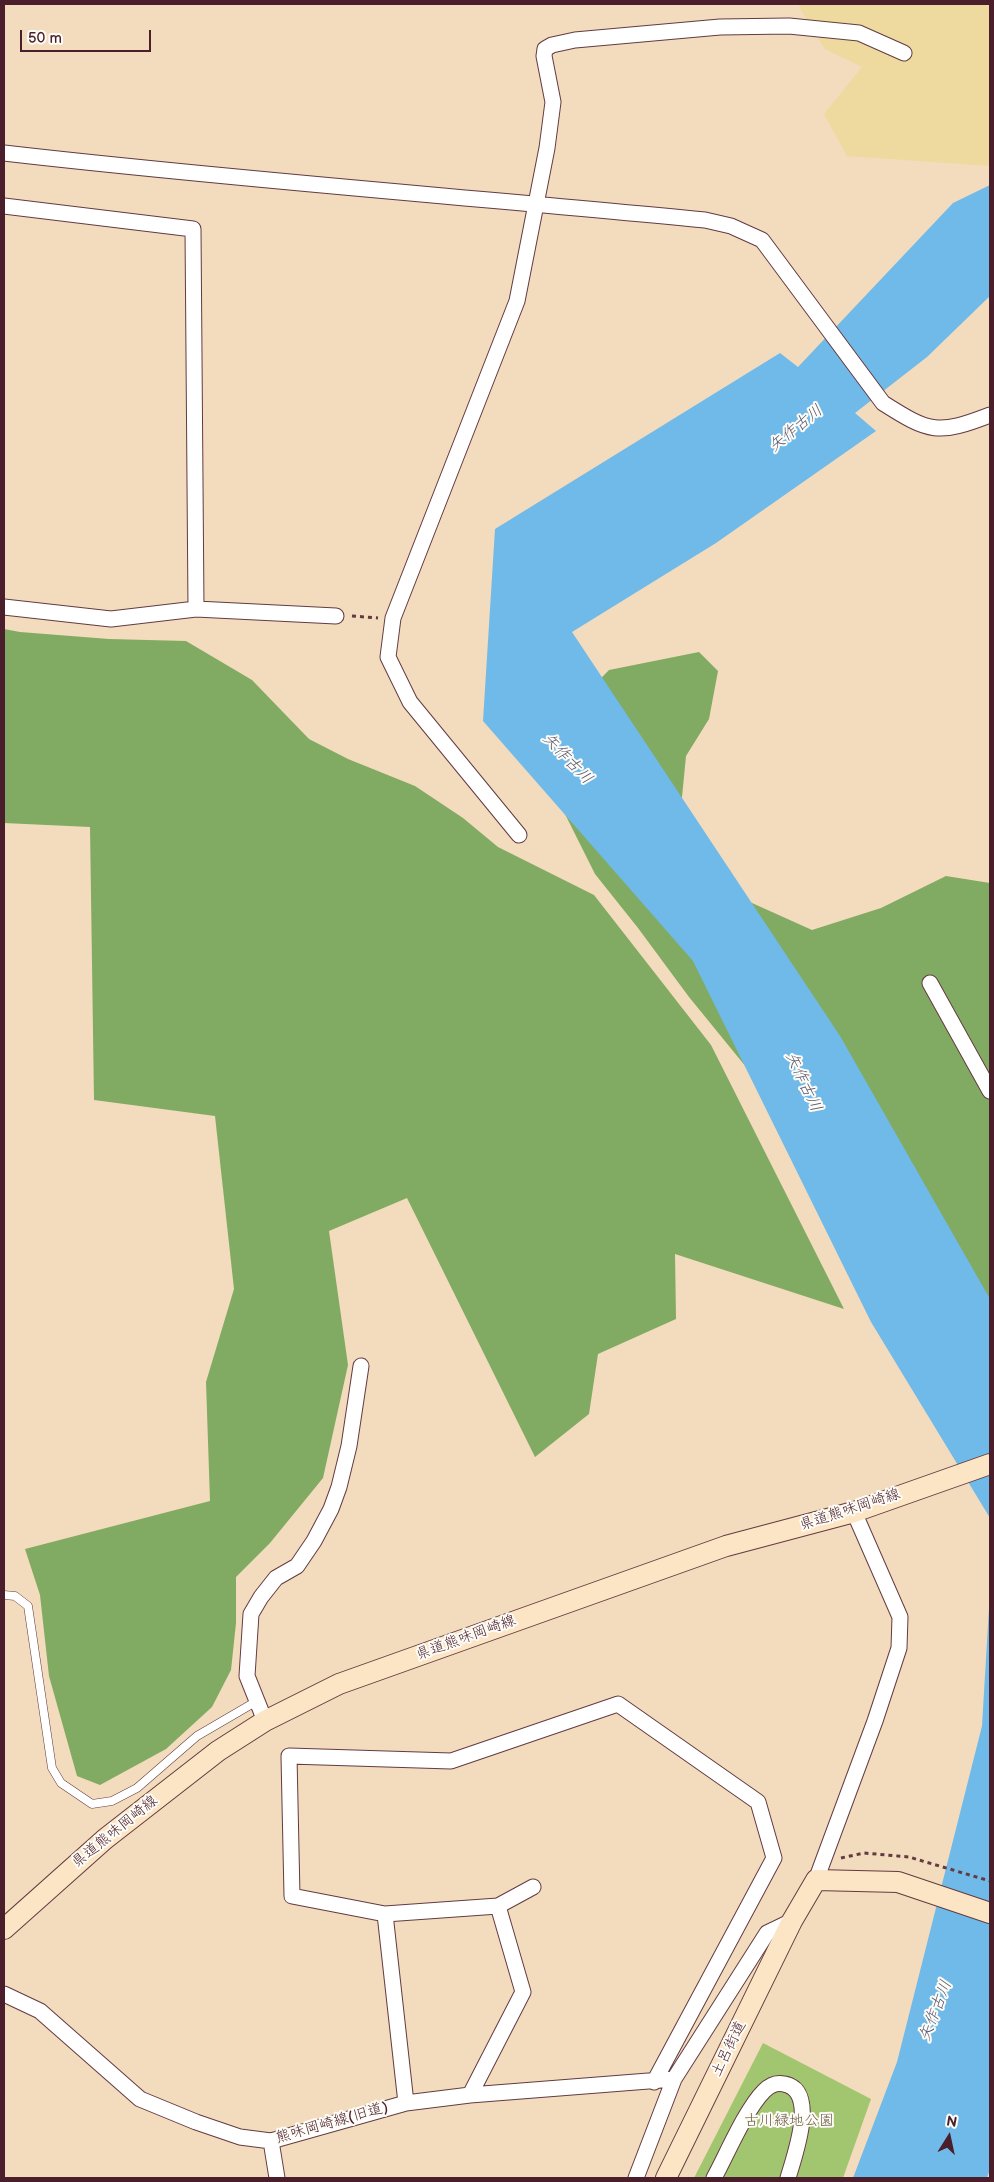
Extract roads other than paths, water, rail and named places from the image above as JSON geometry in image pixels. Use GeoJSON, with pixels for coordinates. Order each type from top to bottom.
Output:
{"type":"FeatureCollection","features":[{"type":"Feature","properties":{"kind":"main road","name":"県道熊味岡崎線"},"geometry":{"type":"LineString","coordinates":[[4,1929],[105,1839],[218,1751],[265,1721],[338,1684],[707,1552],[854,1512],[990,1464]]}},
{"type":"Feature","properties":{"kind":"main road"},"geometry":{"type":"LineString","coordinates":[[820,1871],[898,1882],[990,1913]]}},
{"type":"Feature","properties":{"kind":"main road","name":"土呂街道"},"geometry":{"type":"LineString","coordinates":[[666,2178],[792,1921],[820,1871]]}},
{"type":"Feature","properties":{"kind":"street"},"geometry":{"type":"LineString","coordinates":[[519,835],[410,702],[388,657],[393,618],[517,301],[547,148],[553,102],[544,56],[545,49],[552,45],[576,40],[720,27],[790,26],[859,33],[904,53]]}},
{"type":"Feature","properties":{"kind":"street"},"geometry":{"type":"LineString","coordinates":[[4,153],[105,165],[536,203],[704,220],[731,226],[762,240],[779,260],[883,403],[910,421],[932,429],[961,426],[990,415]]}},
{"type":"Feature","properties":{"kind":"street"},"geometry":{"type":"LineString","coordinates":[[4,206],[194,229],[196,609]]}},
{"type":"Feature","properties":{"kind":"street"},"geometry":{"type":"LineString","coordinates":[[4,606],[111,619],[196,609],[336,616]]}},
{"type":"Feature","properties":{"kind":"street"},"geometry":{"type":"LineString","coordinates":[[930,983],[990,1091]]}},
{"type":"Feature","properties":{"kind":"street"},"geometry":{"type":"LineString","coordinates":[[265,1721],[247,1676],[251,1614],[276,1578],[297,1566],[314,1541],[331,1509],[339,1487],[348,1446],[362,1366]]}},
{"type":"Feature","properties":{"kind":"street"},"geometry":{"type":"LineString","coordinates":[[820,1871],[899,1648],[900,1617],[854,1512]]}},
{"type":"Feature","properties":{"kind":"street"},"geometry":{"type":"LineString","coordinates":[[533,1887],[498,1906],[386,1914],[292,1896],[289,1756],[451,1761],[618,1704],[758,1802],[774,1858],[654,2082]]}},
{"type":"Feature","properties":{"kind":"street"},"geometry":{"type":"LineString","coordinates":[[470,2095],[523,1992],[498,1906]]}},
{"type":"Feature","properties":{"kind":"street"},"geometry":{"type":"LineString","coordinates":[[386,1914],[406,2103]]}},
{"type":"Feature","properties":{"kind":"street"},"geometry":{"type":"LineString","coordinates":[[636,2178],[674,2079],[767,1933],[792,1921]]}},
{"type":"Feature","properties":{"kind":"street","name":"熊味岡崎線(旧道)"},"geometry":{"type":"LineString","coordinates":[[4,1994],[40,2011],[140,2099],[196,2122],[240,2137],[271,2141],[406,2103],[470,2095],[674,2079]]}},
{"type":"Feature","properties":{"kind":"street"},"geometry":{"type":"LineString","coordinates":[[714,2178],[752,2107],[764,2091],[773,2084],[783,2083],[790,2086],[800,2098],[804,2116],[788,2178]]}},
{"type":"Feature","properties":{"kind":"street"},"geometry":{"type":"LineString","coordinates":[[271,2141],[276,2178]]}},
{"type":"Feature","properties":{"kind":"lane"},"geometry":{"type":"LineString","coordinates":[[4,1595],[15,1596],[28,1606],[52,1768],[61,1784],[92,1804],[112,1801],[137,1788],[197,1736],[257,1701]]}},
{"type":"Feature","properties":{"kind":"water","name":"矢作古川"},"geometry":{"type":"Polygon","coordinates":[[[990,185],[990,296],[927,357],[855,413],[876,431],[716,543],[572,632],[840,1036],[990,1299],[990,1518],[871,1322],[693,961],[483,721],[495,529],[780,353],[798,367],[953,203],[990,185]]]}},
{"type":"Feature","properties":{"kind":"water","name":"矢作古川"},"geometry":{"type":"Polygon","coordinates":[[[990,1591],[990,2169],[987,2178],[853,2178],[897,2062],[982,1726],[990,1591]]]}},
{"type":"Feature","properties":{"kind":"park label","name":"古川緑地公園"},"geometry":{"type":"Point","coordinates":[789,2121]}}]}
